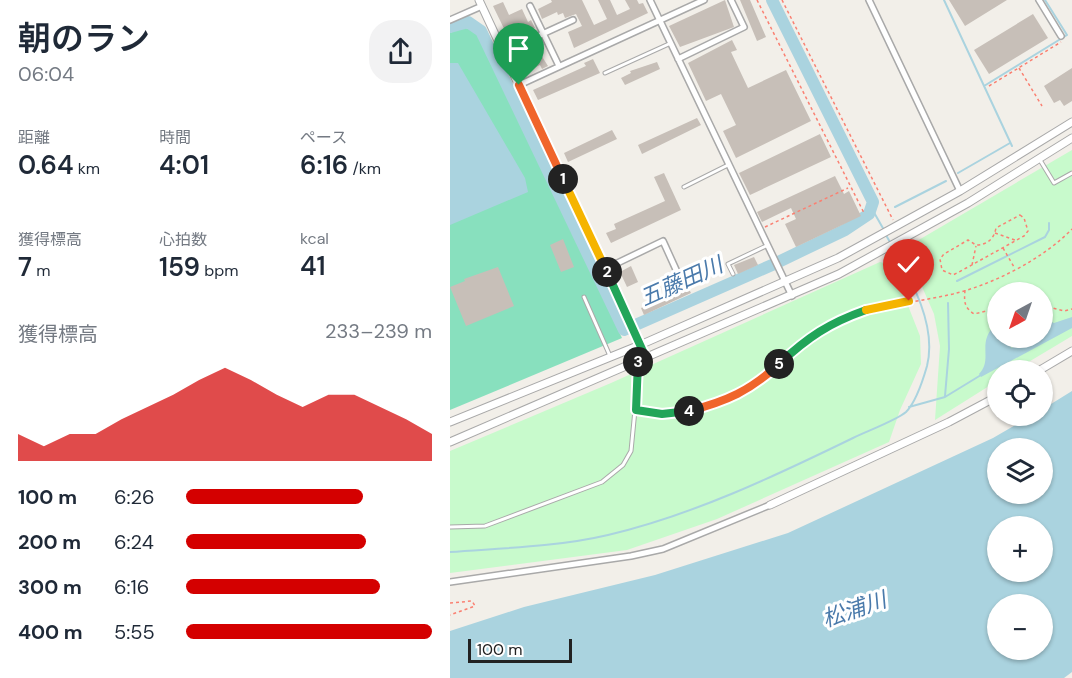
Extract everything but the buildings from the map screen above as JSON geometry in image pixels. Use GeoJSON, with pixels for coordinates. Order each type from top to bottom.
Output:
{"type":"FeatureCollection","features":[{"type":"Feature","properties":{"kind":"street"},"geometry":{"type":"LineString","coordinates":[[651,0],[766,246],[792,296]]}},
{"type":"Feature","properties":{"kind":"street"},"geometry":{"type":"LineString","coordinates":[[519,85],[704,0]]}},
{"type":"Feature","properties":{"kind":"street"},"geometry":{"type":"LineString","coordinates":[[678,59],[744,27],[731,0]]}},
{"type":"Feature","properties":{"kind":"street"},"geometry":{"type":"LineString","coordinates":[[869,0],[960,190]]}},
{"type":"Feature","properties":{"kind":"street"},"geometry":{"type":"LineString","coordinates":[[1039,0],[1062,38]]}},
{"type":"Feature","properties":{"kind":"street"},"geometry":{"type":"LineString","coordinates":[[450,20],[480,3],[646,358]]}},
{"type":"Feature","properties":{"kind":"street"},"geometry":{"type":"LineString","coordinates":[[531,6],[559,66]]}},
{"type":"Feature","properties":{"kind":"street"},"geometry":{"type":"LineString","coordinates":[[503,52],[573,20]]}},
{"type":"Feature","properties":{"kind":"street"},"geometry":{"type":"LineString","coordinates":[[450,422],[640,345],[785,282],[896,227],[1072,122]]}},
{"type":"Feature","properties":{"kind":"street"},"geometry":{"type":"LineString","coordinates":[[450,442],[792,296],[903,240],[1072,138]]}},
{"type":"Feature","properties":{"kind":"street"},"geometry":{"type":"LineString","coordinates":[[605,269],[663,242],[678,273]]}},
{"type":"Feature","properties":{"kind":"street"},"geometry":{"type":"LineString","coordinates":[[1053,362],[1072,351]]}},
{"type":"Feature","properties":{"kind":"street"},"geometry":{"type":"LineString","coordinates":[[450,582],[631,556],[663,549],[770,505],[949,422],[987,402]]}},
{"type":"Feature","properties":{"kind":"lane"},"geometry":{"type":"LineString","coordinates":[[606,73],[670,43]]}},
{"type":"Feature","properties":{"kind":"lane"},"geometry":{"type":"LineString","coordinates":[[1039,159],[1054,183],[1072,173]]}},
{"type":"Feature","properties":{"kind":"lane"},"geometry":{"type":"LineString","coordinates":[[684,187],[728,165]]}},
{"type":"Feature","properties":{"kind":"lane"},"geometry":{"type":"LineString","coordinates":[[733,274],[728,264],[766,246]]}},
{"type":"Feature","properties":{"kind":"lane"},"geometry":{"type":"LineString","coordinates":[[584,297],[611,357]]}},
{"type":"Feature","properties":{"kind":"lane"},"geometry":{"type":"LineString","coordinates":[[450,527],[485,526],[603,482],[623,465],[631,451],[636,410],[636,363]]}},
{"type":"Feature","properties":{"kind":"path"},"geometry":{"type":"LineString","coordinates":[[757,0],[864,213]]}},
{"type":"Feature","properties":{"kind":"path"},"geometry":{"type":"LineString","coordinates":[[782,0],[896,227]]}},
{"type":"Feature","properties":{"kind":"path"},"geometry":{"type":"LineString","coordinates":[[988,86],[1062,38]]}},
{"type":"Feature","properties":{"kind":"path"},"geometry":{"type":"LineString","coordinates":[[1019,68],[1042,106]]}},
{"type":"Feature","properties":{"kind":"path"},"geometry":{"type":"LineString","coordinates":[[759,230],[848,188]]}},
{"type":"Feature","properties":{"kind":"path"},"geometry":{"type":"LineString","coordinates":[[1023,216],[1028,231],[1016,240],[953,275],[942,270],[940,259],[944,254],[968,240],[976,245],[987,243],[996,228],[1023,216]]}},
{"type":"Feature","properties":{"kind":"path"},"geometry":{"type":"LineString","coordinates":[[636,410],[662,414],[685,412],[731,399],[753,386],[814,333],[832,323],[870,309],[965,290],[1014,268],[1062,239],[1072,229]]}},
{"type":"Feature","properties":{"kind":"path"},"geometry":{"type":"LineString","coordinates":[[995,233],[1016,240]]}},
{"type":"Feature","properties":{"kind":"path"},"geometry":{"type":"LineString","coordinates":[[971,266],[976,245]]}},
{"type":"Feature","properties":{"kind":"path"},"geometry":{"type":"LineString","coordinates":[[1003,248],[1014,268]]}},
{"type":"Feature","properties":{"kind":"path"},"geometry":{"type":"LineString","coordinates":[[965,290],[964,302],[967,309],[974,314],[987,311]]}},
{"type":"Feature","properties":{"kind":"path"},"geometry":{"type":"LineString","coordinates":[[1053,308],[1064,311],[1072,309]]}},
{"type":"Feature","properties":{"kind":"path"},"geometry":{"type":"LineString","coordinates":[[450,603],[472,601],[475,606],[450,615]]}},
{"type":"Feature","properties":{"kind":"green space"},"geometry":{"type":"Polygon","coordinates":[[[463,27],[477,32],[622,338],[450,410],[450,33],[463,27]]]}},
{"type":"Feature","properties":{"kind":"green space"},"geometry":{"type":"Polygon","coordinates":[[[1072,150],[1072,336],[1053,347],[1053,282],[987,282],[987,348],[1052,348],[1032,360],[987,360],[987,387],[935,420],[940,346],[934,314],[905,248],[1072,150]]]}},
{"type":"Feature","properties":{"kind":"green space"},"geometry":{"type":"Polygon","coordinates":[[[880,262],[887,264],[905,298],[920,336],[921,364],[900,410],[889,442],[717,519],[627,550],[450,573],[450,451],[611,383],[880,262]]]}},
{"type":"Feature","properties":{"kind":"water"},"geometry":{"type":"Polygon","coordinates":[[[450,63],[458,63],[525,178],[528,192],[450,225],[450,63]]]}},
{"type":"Feature","properties":{"kind":"water"},"geometry":{"type":"Polygon","coordinates":[[[1072,317],[1072,328],[1053,338],[1054,323],[1072,317]]]}},
{"type":"Feature","properties":{"kind":"water"},"geometry":{"type":"Polygon","coordinates":[[[987,337],[987,348],[1035,348],[1013,360],[987,360],[987,374],[981,377],[979,374],[985,362],[987,337]]]}},
{"type":"Feature","properties":{"kind":"water","name":"松浦川"},"geometry":{"type":"Polygon","coordinates":[[[1072,391],[1072,672],[1064,678],[450,678],[450,631],[524,607],[655,575],[788,533],[987,441],[987,504],[1053,504],[1053,438],[993,438],[1014,426],[1053,426],[1053,403],[1072,391]]]}},
{"type":"Feature","properties":{"kind":"waterway","name":"五藤田川"},"geometry":{"type":"LineString","coordinates":[[450,27],[468,22],[481,31],[624,330],[772,265],[845,230],[869,214],[873,202],[772,0]]}},
{"type":"Feature","properties":{"kind":"waterway"},"geometry":{"type":"LineString","coordinates":[[944,0],[1012,146]]}},
{"type":"Feature","properties":{"kind":"waterway"},"geometry":{"type":"LineString","coordinates":[[984,86],[1067,35],[1045,0]]}},
{"type":"Feature","properties":{"kind":"waterway"},"geometry":{"type":"LineString","coordinates":[[958,173],[1010,143]]}},
{"type":"Feature","properties":{"kind":"waterway"},"geometry":{"type":"LineString","coordinates":[[895,207],[946,181]]}},
{"type":"Feature","properties":{"kind":"waterway"},"geometry":{"type":"LineString","coordinates":[[872,209],[884,230]]}},
{"type":"Feature","properties":{"kind":"waterway"},"geometry":{"type":"LineString","coordinates":[[957,281],[1045,237],[1049,230],[1049,223]]}},
{"type":"Feature","properties":{"kind":"waterway"},"geometry":{"type":"LineString","coordinates":[[450,552],[569,542],[640,527],[733,493],[906,412],[916,397],[927,366],[928,332],[918,298],[886,235]]}},
{"type":"Feature","properties":{"kind":"waterway"},"geometry":{"type":"LineString","coordinates":[[945,396],[949,349],[948,303]]}},
{"type":"Feature","properties":{"kind":"waterway"},"geometry":{"type":"LineString","coordinates":[[909,407],[945,397],[981,375]]}},
{"type":"Feature","properties":{"kind":"route"},"geometry":{"type":"LineString","coordinates":[[519,85],[646,358],[636,363],[638,379],[636,410],[662,414],[685,412],[731,399],[753,386],[814,333],[832,323],[870,309],[909,301]]}}]}
